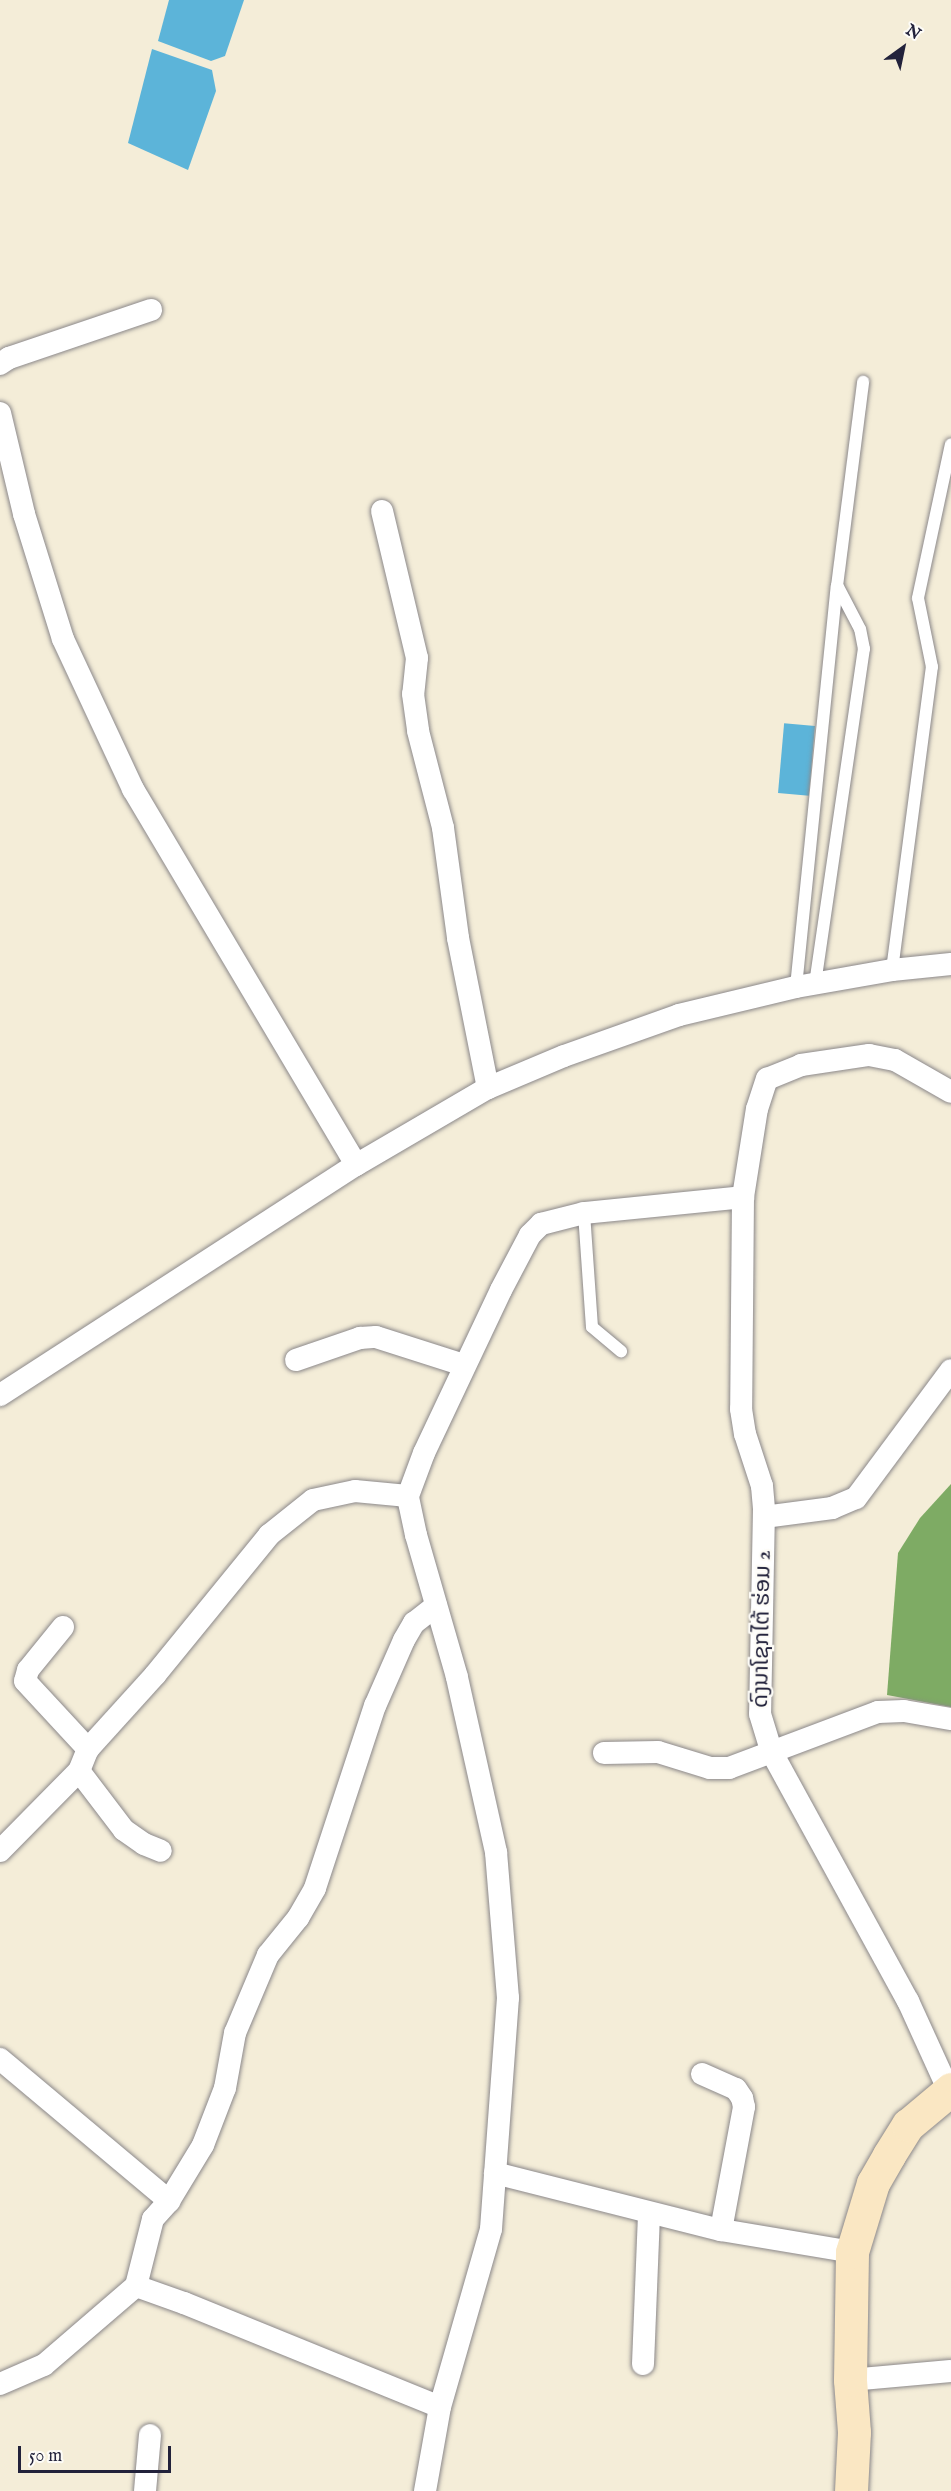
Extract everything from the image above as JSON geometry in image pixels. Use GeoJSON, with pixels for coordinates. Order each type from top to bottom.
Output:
{"type":"FeatureCollection","features":[{"type":"Feature","properties":{"kind":"street"},"geometry":{"type":"LineString","coordinates":[[0,364],[9,358],[151,310]]}},
{"type":"Feature","properties":{"kind":"street"},"geometry":{"type":"LineString","coordinates":[[0,413],[24,514],[63,639],[133,789],[356,1165]]}},
{"type":"Feature","properties":{"kind":"street"},"geometry":{"type":"LineString","coordinates":[[382,511],[417,658],[413,694],[418,731],[443,828],[458,938],[488,1088]]}},
{"type":"Feature","properties":{"kind":"street"},"geometry":{"type":"LineString","coordinates":[[0,1395],[356,1165],[488,1088],[564,1056],[679,1015],[806,986],[892,970],[951,964]]}},
{"type":"Feature","properties":{"kind":"street","name":"ດົງນາໂຊກໄຕ້ ຮ່ອມ 2"},"geometry":{"type":"LineString","coordinates":[[950,2090],[908,2001],[771,1751],[760,1714],[765,1517],[762,1486],[745,1434],[741,1409],[743,1197],[757,1109],[767,1079],[801,1065],[869,1055],[895,1060],[951,1092]]}},
{"type":"Feature","properties":{"kind":"street"},"geometry":{"type":"LineString","coordinates":[[425,2491],[440,2407],[491,2229],[508,1998],[496,1852],[457,1677],[416,1535],[408,1496],[424,1453],[464,1365],[530,1235],[542,1224],[584,1213],[743,1197]]}},
{"type":"Feature","properties":{"kind":"street"},"geometry":{"type":"LineString","coordinates":[[296,1360],[360,1338],[376,1337],[464,1365]]}},
{"type":"Feature","properties":{"kind":"street"},"geometry":{"type":"LineString","coordinates":[[765,1517],[832,1508],[856,1498],[951,1370]]}},
{"type":"Feature","properties":{"kind":"street"},"geometry":{"type":"LineString","coordinates":[[0,1851],[79,1771],[87,1749],[155,1675],[268,1535],[313,1500],[355,1491],[408,1496]]}},
{"type":"Feature","properties":{"kind":"street"},"geometry":{"type":"LineString","coordinates":[[0,2384],[44,2365],[136,2286],[153,2219],[168,2201],[203,2145],[225,2088],[235,2033],[268,1955],[298,1918],[315,1888],[375,1706],[404,1640],[414,1623],[436,1606]]}},
{"type":"Feature","properties":{"kind":"street"},"geometry":{"type":"LineString","coordinates":[[63,1627],[28,1670],[25,1681],[87,1749]]}},
{"type":"Feature","properties":{"kind":"street"},"geometry":{"type":"LineString","coordinates":[[604,1753],[641,1750],[658,1752],[710,1768],[729,1768],[878,1712],[904,1711],[951,1719]]}},
{"type":"Feature","properties":{"kind":"street"},"geometry":{"type":"LineString","coordinates":[[79,1771],[124,1830],[144,1844],[161,1851]]}},
{"type":"Feature","properties":{"kind":"street"},"geometry":{"type":"LineString","coordinates":[[0,2059],[168,2201]]}},
{"type":"Feature","properties":{"kind":"street"},"geometry":{"type":"LineString","coordinates":[[702,2074],[736,2089],[742,2098],[744,2107],[722,2230]]}},
{"type":"Feature","properties":{"kind":"street"},"geometry":{"type":"LineString","coordinates":[[851,2491],[854,2432],[850,2380],[852,2252],[873,2183],[889,2155],[908,2125],[950,2090]]}},
{"type":"Feature","properties":{"kind":"street"},"geometry":{"type":"LineString","coordinates":[[495,2172],[722,2230],[852,2252]]}},
{"type":"Feature","properties":{"kind":"street"},"geometry":{"type":"LineString","coordinates":[[643,2364],[649,2213]]}},
{"type":"Feature","properties":{"kind":"street"},"geometry":{"type":"LineString","coordinates":[[136,2286],[184,2303],[440,2407]]}},
{"type":"Feature","properties":{"kind":"street"},"geometry":{"type":"LineString","coordinates":[[850,2380],[951,2371]]}},
{"type":"Feature","properties":{"kind":"street"},"geometry":{"type":"LineString","coordinates":[[145,2491],[150,2435]]}},
{"type":"Feature","properties":{"kind":"lane"},"geometry":{"type":"LineString","coordinates":[[806,986],[837,586],[863,382]]}},
{"type":"Feature","properties":{"kind":"lane"},"geometry":{"type":"LineString","coordinates":[[892,970],[932,668],[918,598],[951,444]]}},
{"type":"Feature","properties":{"kind":"lane"},"geometry":{"type":"LineString","coordinates":[[806,986],[864,649],[860,630],[837,586]]}},
{"type":"Feature","properties":{"kind":"lane"},"geometry":{"type":"LineString","coordinates":[[584,1213],[592,1327],[621,1351]]}},
{"type":"Feature","properties":{"kind":"green space"},"geometry":{"type":"Polygon","coordinates":[[[951,1484],[951,1707],[887,1695],[898,1553],[920,1518],[951,1484]]]}},
{"type":"Feature","properties":{"kind":"water"},"geometry":{"type":"Polygon","coordinates":[[[169,0],[244,0],[225,56],[211,61],[158,41],[169,0]]]}},
{"type":"Feature","properties":{"kind":"water"},"geometry":{"type":"Polygon","coordinates":[[[152,49],[212,70],[216,91],[188,170],[128,143],[152,49]]]}},
{"type":"Feature","properties":{"kind":"water"},"geometry":{"type":"Polygon","coordinates":[[[784,723],[815,726],[809,796],[778,793],[784,723]]]}}]}
